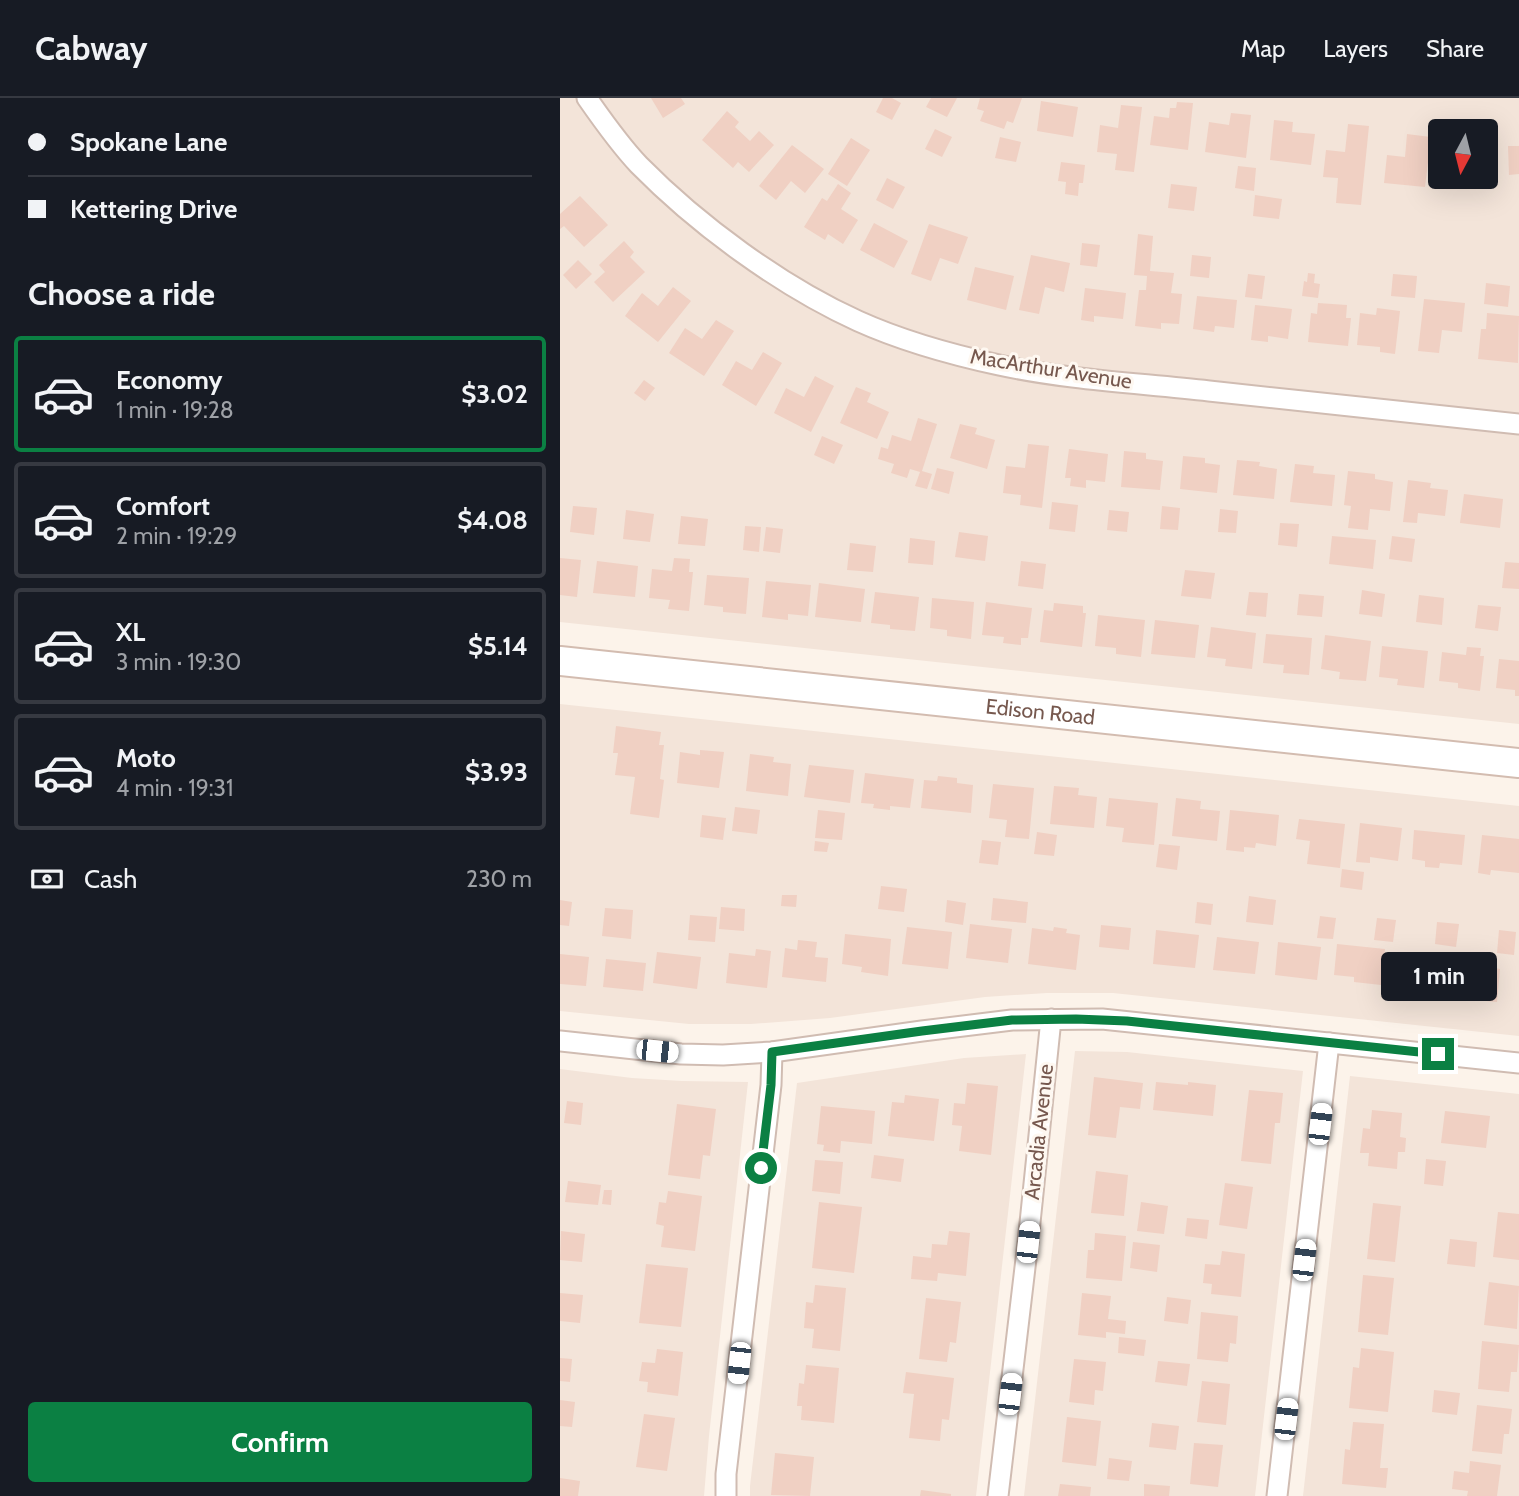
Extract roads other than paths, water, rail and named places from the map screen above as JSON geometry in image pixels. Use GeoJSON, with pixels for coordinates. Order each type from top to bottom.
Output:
{"type":"FeatureCollection","features":[{"type":"Feature","properties":{"kind":"main road","name":"Edison Road"},"geometry":{"type":"LineString","coordinates":[[560,662],[1519,763]]}},
{"type":"Feature","properties":{"kind":"street","name":"MacArthur Avenue"},"geometry":{"type":"LineString","coordinates":[[587,98],[638,163],[671,195],[756,262],[796,288],[858,321],[924,345],[999,365],[1082,378],[1519,424]]}},
{"type":"Feature","properties":{"kind":"street"},"geometry":{"type":"LineString","coordinates":[[560,1041],[681,1054],[723,1055],[772,1052],[1012,1020],[1051,1019],[1127,1021],[1519,1062]]}},
{"type":"Feature","properties":{"kind":"street","name":"Arcadia Avenue"},"geometry":{"type":"LineString","coordinates":[[998,1496],[1051,1019]]}},
{"type":"Feature","properties":{"kind":"street"},"geometry":{"type":"LineString","coordinates":[[1277,1496],[1329,1043]]}},
{"type":"Feature","properties":{"kind":"street"},"geometry":{"type":"LineString","coordinates":[[726,1496],[726,1474],[771,1085],[772,1052]]}}]}
